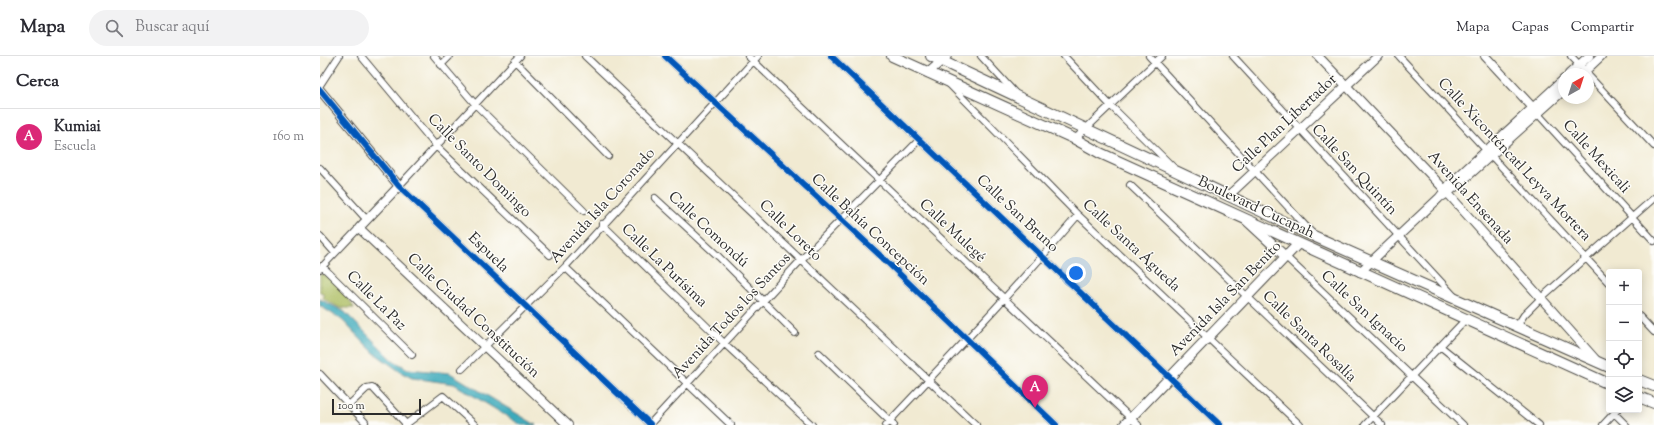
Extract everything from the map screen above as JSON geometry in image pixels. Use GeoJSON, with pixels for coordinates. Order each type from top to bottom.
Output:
{"type":"FeatureCollection","features":[{"type":"Feature","properties":{"kind":"main road","name":"Boulevard Cucapah"},"geometry":{"type":"LineString","coordinates":[[892,56],[1075,139],[1100,153],[1298,244],[1606,380]]}},
{"type":"Feature","properties":{"kind":"main road","name":"Boulevard Cucapah"},"geometry":{"type":"LineString","coordinates":[[931,56],[944,58],[1018,97],[1316,237],[1606,366]]}},
{"type":"Feature","properties":{"kind":"main road"},"geometry":{"type":"LineString","coordinates":[[1100,153],[1104,142],[1109,140]]}},
{"type":"Feature","properties":{"kind":"main road","name":"Calle San Ignacio"},"geometry":{"type":"LineString","coordinates":[[1246,220],[1286,257]]}},
{"type":"Feature","properties":{"kind":"main road","name":"Avenida Isla San Benito"},"geometry":{"type":"LineString","coordinates":[[1124,425],[1298,244]]}},
{"type":"Feature","properties":{"kind":"main road"},"geometry":{"type":"LineString","coordinates":[[1642,381],[1654,386]]}},
{"type":"Feature","properties":{"kind":"main road"},"geometry":{"type":"LineString","coordinates":[[1642,398],[1654,403]]}},
{"type":"Feature","properties":{"kind":"street"},"geometry":{"type":"LineString","coordinates":[[320,85],[339,56]]}},
{"type":"Feature","properties":{"kind":"street","name":"Calle Santo Domingo"},"geometry":{"type":"LineString","coordinates":[[361,56],[436,146],[550,255]]}},
{"type":"Feature","properties":{"kind":"street"},"geometry":{"type":"LineString","coordinates":[[434,56],[475,104],[584,211]]}},
{"type":"Feature","properties":{"kind":"street"},"geometry":{"type":"LineString","coordinates":[[441,65],[450,56]]}},
{"type":"Feature","properties":{"kind":"street"},"geometry":{"type":"LineString","coordinates":[[321,267],[336,253],[520,56]]}},
{"type":"Feature","properties":{"kind":"street","name":"Calle Loreto"},"geometry":{"type":"LineString","coordinates":[[585,56],[976,425]]}},
{"type":"Feature","properties":{"kind":"street","name":"Calle Bahía Concepción"},"geometry":{"type":"LineString","coordinates":[[665,56],[841,220],[1056,425]]}},
{"type":"Feature","properties":{"kind":"street","name":"Calle San Bruno"},"geometry":{"type":"LineString","coordinates":[[830,56],[1220,425]]}},
{"type":"Feature","properties":{"kind":"street"},"geometry":{"type":"LineString","coordinates":[[981,56],[1018,97]]}},
{"type":"Feature","properties":{"kind":"street"},"geometry":{"type":"LineString","coordinates":[[1064,56],[1110,106],[1180,173]]}},
{"type":"Feature","properties":{"kind":"street"},"geometry":{"type":"LineString","coordinates":[[1149,56],[1316,237]]}},
{"type":"Feature","properties":{"kind":"street"},"geometry":{"type":"LineString","coordinates":[[1075,139],[1162,56]]}},
{"type":"Feature","properties":{"kind":"street","name":"Calle San Quintín"},"geometry":{"type":"LineString","coordinates":[[1233,56],[1457,300]]}},
{"type":"Feature","properties":{"kind":"street","name":"Avenida Ensenada"},"geometry":{"type":"LineString","coordinates":[[1318,56],[1446,192],[1598,362]]}},
{"type":"Feature","properties":{"kind":"street","name":"Calle Plan Libertador"},"geometry":{"type":"LineString","coordinates":[[1228,196],[1378,56]]}},
{"type":"Feature","properties":{"kind":"street","name":"Calle Xiconténcatl Leyva Mortera"},"geometry":{"type":"LineString","coordinates":[[1399,56],[1606,279]]}},
{"type":"Feature","properties":{"kind":"street","name":"Calle Mexicali"},"geometry":{"type":"LineString","coordinates":[[1485,56],[1654,241]]}},
{"type":"Feature","properties":{"kind":"street"},"geometry":{"type":"LineString","coordinates":[[1571,56],[1581,68]]}},
{"type":"Feature","properties":{"kind":"street"},"geometry":{"type":"LineString","coordinates":[[1585,68],[1589,56]]}},
{"type":"Feature","properties":{"kind":"street"},"geometry":{"type":"LineString","coordinates":[[1588,68],[1601,56]]}},
{"type":"Feature","properties":{"kind":"street","name":"Avenida Isla Coronado"},"geometry":{"type":"LineString","coordinates":[[462,369],[565,267],[602,224],[715,103],[753,58]]}},
{"type":"Feature","properties":{"kind":"street","name":"Calle Mulegé"},"geometry":{"type":"LineString","coordinates":[[753,58],[879,181],[1005,298],[1138,425]]}},
{"type":"Feature","properties":{"kind":"street"},"geometry":{"type":"LineString","coordinates":[[928,73],[944,58]]}},
{"type":"Feature","properties":{"kind":"street"},"geometry":{"type":"LineString","coordinates":[[515,61],[608,156]]}},
{"type":"Feature","properties":{"kind":"street","name":"Calle Santa Águeda"},"geometry":{"type":"LineString","coordinates":[[948,82],[959,96],[1078,215],[1300,425]]}},
{"type":"Feature","properties":{"kind":"street"},"geometry":{"type":"LineString","coordinates":[[1594,83],[1654,146]]}},
{"type":"Feature","properties":{"kind":"street"},"geometry":{"type":"LineString","coordinates":[[1535,111],[1558,86]]}},
{"type":"Feature","properties":{"kind":"street","name":"Espuela"},"geometry":{"type":"LineString","coordinates":[[320,90],[399,186],[649,424]]}},
{"type":"Feature","properties":{"kind":"street"},"geometry":{"type":"LineString","coordinates":[[1360,272],[1370,261],[1489,152],[1535,111],[1558,94]]}},
{"type":"Feature","properties":{"kind":"street","name":"Avenida Todos los Santos"},"geometry":{"type":"LineString","coordinates":[[649,424],[725,344],[801,260],[919,140]]}},
{"type":"Feature","properties":{"kind":"street"},"geometry":{"type":"LineString","coordinates":[[320,168],[367,220]]}},
{"type":"Feature","properties":{"kind":"street","name":"Calle Santa Rosalía"},"geometry":{"type":"LineString","coordinates":[[1130,185],[1382,425]]}},
{"type":"Feature","properties":{"kind":"street","name":"Calle Comondú"},"geometry":{"type":"LineString","coordinates":[[655,198],[764,301],[795,333]]}},
{"type":"Feature","properties":{"kind":"street"},"geometry":{"type":"LineString","coordinates":[[1517,326],[1524,315],[1541,298],[1654,198]]}},
{"type":"Feature","properties":{"kind":"street"},"geometry":{"type":"LineString","coordinates":[[819,353],[890,424],[928,379],[967,340],[1078,215]]}},
{"type":"Feature","properties":{"kind":"street","name":"Calle La Purísima"},"geometry":{"type":"LineString","coordinates":[[602,224],[725,344],[812,425]]}},
{"type":"Feature","properties":{"kind":"street","name":"Calle Ciudad Constitución"},"geometry":{"type":"LineString","coordinates":[[359,228],[568,425]]}},
{"type":"Feature","properties":{"kind":"street"},"geometry":{"type":"LineString","coordinates":[[320,236],[336,253]]}},
{"type":"Feature","properties":{"kind":"street","name":"Calle San Ignacio"},"geometry":{"type":"LineString","coordinates":[[1286,257],[1463,425]]}},
{"type":"Feature","properties":{"kind":"street","name":"Calle La Paz"},"geometry":{"type":"LineString","coordinates":[[321,267],[412,355]]}},
{"type":"Feature","properties":{"kind":"street"},"geometry":{"type":"LineString","coordinates":[[565,267],[730,425]]}},
{"type":"Feature","properties":{"kind":"street"},"geometry":{"type":"LineString","coordinates":[[1365,425],[1466,319]]}},
{"type":"Feature","properties":{"kind":"street"},"geometry":{"type":"LineString","coordinates":[[1642,319],[1654,332]]}},
{"type":"Feature","properties":{"kind":"street"},"geometry":{"type":"LineString","coordinates":[[1440,346],[1539,425]]}},
{"type":"Feature","properties":{"kind":"street"},"geometry":{"type":"LineString","coordinates":[[320,374],[365,422]]}},
{"type":"Feature","properties":{"kind":"street"},"geometry":{"type":"LineString","coordinates":[[349,405],[369,387],[372,387],[406,425],[426,410],[441,396],[445,397],[475,425]]}},
{"type":"Feature","properties":{"kind":"street"},"geometry":{"type":"LineString","coordinates":[[1603,425],[1615,413]]}},
{"type":"Feature","properties":{"kind":"street"},"geometry":{"type":"LineString","coordinates":[[1617,413],[1626,425]]}},
{"type":"Feature","properties":{"kind":"green space"},"geometry":{"type":"Polygon","coordinates":[[[322,273],[341,285],[354,308],[340,308],[324,299],[323,293],[320,292],[320,275],[322,273]]]}},
{"type":"Feature","properties":{"kind":"water"},"geometry":{"type":"Polygon","coordinates":[[[320,299],[345,312],[393,360],[408,369],[450,373],[536,425],[521,425],[454,384],[412,378],[402,373],[374,353],[342,320],[320,306],[320,299]]]}},
{"type":"Feature","properties":{"kind":"cycle path"},"geometry":{"type":"LineString","coordinates":[[665,56],[885,260],[1056,425]]}},
{"type":"Feature","properties":{"kind":"cycle path"},"geometry":{"type":"LineString","coordinates":[[831,56],[1220,425]]}},
{"type":"Feature","properties":{"kind":"cycle path"},"geometry":{"type":"LineString","coordinates":[[320,90],[399,186],[650,424]]}},
{"type":"Feature","properties":{"kind":"place","name":"Kumiai"},"geometry":{"type":"Point","coordinates":[1035,408]}}]}
